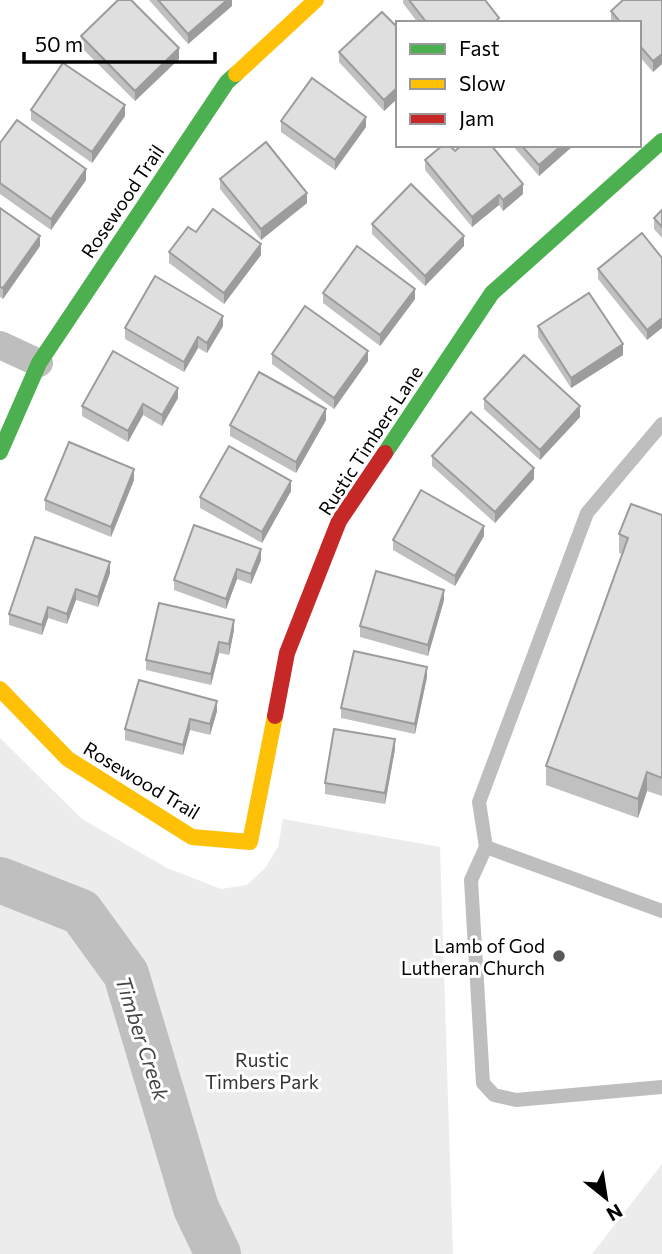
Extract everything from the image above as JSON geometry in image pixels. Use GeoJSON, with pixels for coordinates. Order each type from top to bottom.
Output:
{"type":"FeatureCollection","features":[{"type":"Feature","properties":{"kind":"street","name":"Rosewood Trail"},"geometry":{"type":"LineString","coordinates":[[0,452],[38,363],[227,82],[316,0]]}},
{"type":"Feature","properties":{"kind":"street","name":"Rustic Timbers Lane"},"geometry":{"type":"LineString","coordinates":[[250,842],[287,653],[339,521],[492,293],[662,141]]}},
{"type":"Feature","properties":{"kind":"street"},"geometry":{"type":"LineString","coordinates":[[0,345],[38,363]]}},
{"type":"Feature","properties":{"kind":"street","name":"Rosewood Trail"},"geometry":{"type":"LineString","coordinates":[[0,689],[68,760],[191,837],[250,842]]}},
{"type":"Feature","properties":{"kind":"lane"},"geometry":{"type":"LineString","coordinates":[[662,424],[587,513],[480,802],[486,847],[471,880],[483,1083],[494,1095],[516,1100],[662,1087]]}},
{"type":"Feature","properties":{"kind":"lane"},"geometry":{"type":"LineString","coordinates":[[486,847],[662,911]]}},
{"type":"Feature","properties":{"kind":"green space","name":"Rustic Timbers Park"},"geometry":{"type":"Polygon","coordinates":[[[0,738],[82,819],[167,868],[221,889],[247,885],[265,868],[278,847],[283,819],[440,847],[453,1254],[0,1254],[0,738]]]}},
{"type":"Feature","properties":{"kind":"green space"},"geometry":{"type":"Polygon","coordinates":[[[662,1164],[662,1254],[592,1254],[662,1164]]]}},
{"type":"Feature","properties":{"kind":"building"},"geometry":{"type":"Polygon","coordinates":[[[118,0],[131,0],[179,48],[135,91],[81,36],[118,0]]]}},
{"type":"Feature","properties":{"kind":"building"},"geometry":{"type":"Polygon","coordinates":[[[158,0],[227,0],[188,34],[158,0]]]}},
{"type":"Feature","properties":{"kind":"building"},"geometry":{"type":"Polygon","coordinates":[[[409,0],[485,0],[499,18],[496,21],[425,21],[409,0]]]}},
{"type":"Feature","properties":{"kind":"building"},"geometry":{"type":"Polygon","coordinates":[[[623,0],[662,0],[662,54],[653,61],[641,47],[641,21],[619,21],[611,11],[623,0]]]}},
{"type":"Feature","properties":{"kind":"building"},"geometry":{"type":"Polygon","coordinates":[[[382,12],[396,26],[396,89],[384,100],[339,52],[382,12]]]}},
{"type":"Feature","properties":{"kind":"building"},"geometry":{"type":"Polygon","coordinates":[[[63,63],[125,105],[92,152],[31,110],[63,63]]]}},
{"type":"Feature","properties":{"kind":"building"},"geometry":{"type":"Polygon","coordinates":[[[312,78],[366,117],[335,160],[281,121],[312,78]]]}},
{"type":"Feature","properties":{"kind":"building"},"geometry":{"type":"Polygon","coordinates":[[[17,120],[86,169],[51,219],[0,183],[0,143],[17,120]]]}},
{"type":"Feature","properties":{"kind":"building"},"geometry":{"type":"Polygon","coordinates":[[[266,142],[307,193],[261,229],[220,179],[266,142]]]}},
{"type":"Feature","properties":{"kind":"building"},"geometry":{"type":"Polygon","coordinates":[[[441,147],[451,147],[455,151],[460,147],[493,147],[523,184],[503,200],[499,195],[472,217],[425,160],[441,147]]]}},
{"type":"Feature","properties":{"kind":"building"},"geometry":{"type":"Polygon","coordinates":[[[523,147],[560,147],[539,165],[523,147]]]}},
{"type":"Feature","properties":{"kind":"building"},"geometry":{"type":"Polygon","coordinates":[[[411,184],[464,236],[425,276],[372,224],[411,184]]]}},
{"type":"Feature","properties":{"kind":"building"},"geometry":{"type":"Polygon","coordinates":[[[0,208],[40,236],[3,288],[0,287],[0,208]]]}},
{"type":"Feature","properties":{"kind":"building"},"geometry":{"type":"Polygon","coordinates":[[[213,209],[261,244],[224,293],[169,252],[188,227],[196,232],[213,209]]]}},
{"type":"Feature","properties":{"kind":"building"},"geometry":{"type":"Polygon","coordinates":[[[662,210],[662,227],[654,218],[662,210]]]}},
{"type":"Feature","properties":{"kind":"building"},"geometry":{"type":"Polygon","coordinates":[[[642,233],[662,258],[662,318],[647,330],[598,269],[642,233]]]}},
{"type":"Feature","properties":{"kind":"building"},"geometry":{"type":"Polygon","coordinates":[[[357,246],[415,289],[380,335],[323,293],[357,246]]]}},
{"type":"Feature","properties":{"kind":"building"},"geometry":{"type":"Polygon","coordinates":[[[155,276],[223,316],[207,343],[198,337],[184,362],[125,328],[155,276]]]}},
{"type":"Feature","properties":{"kind":"building"},"geometry":{"type":"Polygon","coordinates":[[[589,293],[623,344],[571,378],[538,326],[589,293]]]}},
{"type":"Feature","properties":{"kind":"building"},"geometry":{"type":"Polygon","coordinates":[[[305,306],[368,351],[334,398],[272,354],[305,306]]]}},
{"type":"Feature","properties":{"kind":"building"},"geometry":{"type":"Polygon","coordinates":[[[113,351],[178,388],[162,415],[143,404],[128,431],[82,406],[113,351]]]}},
{"type":"Feature","properties":{"kind":"building"},"geometry":{"type":"Polygon","coordinates":[[[524,355],[580,406],[540,450],[484,399],[524,355]]]}},
{"type":"Feature","properties":{"kind":"building"},"geometry":{"type":"Polygon","coordinates":[[[259,372],[326,409],[296,462],[230,425],[259,372]]]}},
{"type":"Feature","properties":{"kind":"building"},"geometry":{"type":"Polygon","coordinates":[[[471,412],[534,468],[495,512],[432,456],[471,412]]]}},
{"type":"Feature","properties":{"kind":"building"},"geometry":{"type":"Polygon","coordinates":[[[69,442],[134,469],[111,527],[45,500],[69,442]]]}},
{"type":"Feature","properties":{"kind":"building"},"geometry":{"type":"Polygon","coordinates":[[[229,446],[291,481],[262,532],[200,497],[229,446]]]}},
{"type":"Feature","properties":{"kind":"building"},"geometry":{"type":"Polygon","coordinates":[[[421,490],[484,526],[455,576],[393,540],[421,490]]]}},
{"type":"Feature","properties":{"kind":"building"},"geometry":{"type":"Polygon","coordinates":[[[631,504],[662,515],[662,778],[647,772],[638,799],[546,766],[628,538],[619,534],[631,504]]]}},
{"type":"Feature","properties":{"kind":"building"},"geometry":{"type":"Polygon","coordinates":[[[194,525],[261,549],[251,574],[237,569],[226,599],[174,580],[194,525]]]}},
{"type":"Feature","properties":{"kind":"building"},"geometry":{"type":"Polygon","coordinates":[[[35,537],[110,562],[98,597],[76,589],[67,614],[48,607],[42,625],[9,614],[35,537]]]}},
{"type":"Feature","properties":{"kind":"building"},"geometry":{"type":"Polygon","coordinates":[[[376,571],[444,590],[428,645],[360,626],[376,571]]]}},
{"type":"Feature","properties":{"kind":"building"},"geometry":{"type":"Polygon","coordinates":[[[159,603],[234,620],[229,644],[219,642],[211,674],[146,660],[159,603]]]}},
{"type":"Feature","properties":{"kind":"building"},"geometry":{"type":"Polygon","coordinates":[[[354,651],[427,667],[415,724],[341,708],[354,651]]]}},
{"type":"Feature","properties":{"kind":"building"},"geometry":{"type":"Polygon","coordinates":[[[139,680],[217,701],[210,724],[190,719],[183,745],[125,729],[139,680]]]}},
{"type":"Feature","properties":{"kind":"building"},"geometry":{"type":"Polygon","coordinates":[[[334,729],[395,739],[385,793],[325,783],[334,729]]]}},
{"type":"Feature","properties":{"kind":"waterway","name":"Timber Creek"},"geometry":{"type":"LineString","coordinates":[[0,880],[81,912],[126,974],[196,1208],[218,1254]]}},
{"type":"Feature","properties":{"kind":"traffic: fast"},"geometry":{"type":"LineString","coordinates":[[0,452],[39,363],[227,82],[236,74]]}},
{"type":"Feature","properties":{"kind":"traffic: fast"},"geometry":{"type":"LineString","coordinates":[[385,453],[492,293],[662,141]]}},
{"type":"Feature","properties":{"kind":"traffic: slow"},"geometry":{"type":"LineString","coordinates":[[236,74],[316,0]]}},
{"type":"Feature","properties":{"kind":"traffic: slow"},"geometry":{"type":"LineString","coordinates":[[0,689],[68,759],[192,837],[250,842],[275,716]]}},
{"type":"Feature","properties":{"kind":"traffic: jam"},"geometry":{"type":"LineString","coordinates":[[275,716],[287,653],[339,521],[385,453]]}},
{"type":"Feature","properties":{"kind":"place","name":"Lamb of God Lutheran Church"},"geometry":{"type":"Point","coordinates":[559,956]}}]}
